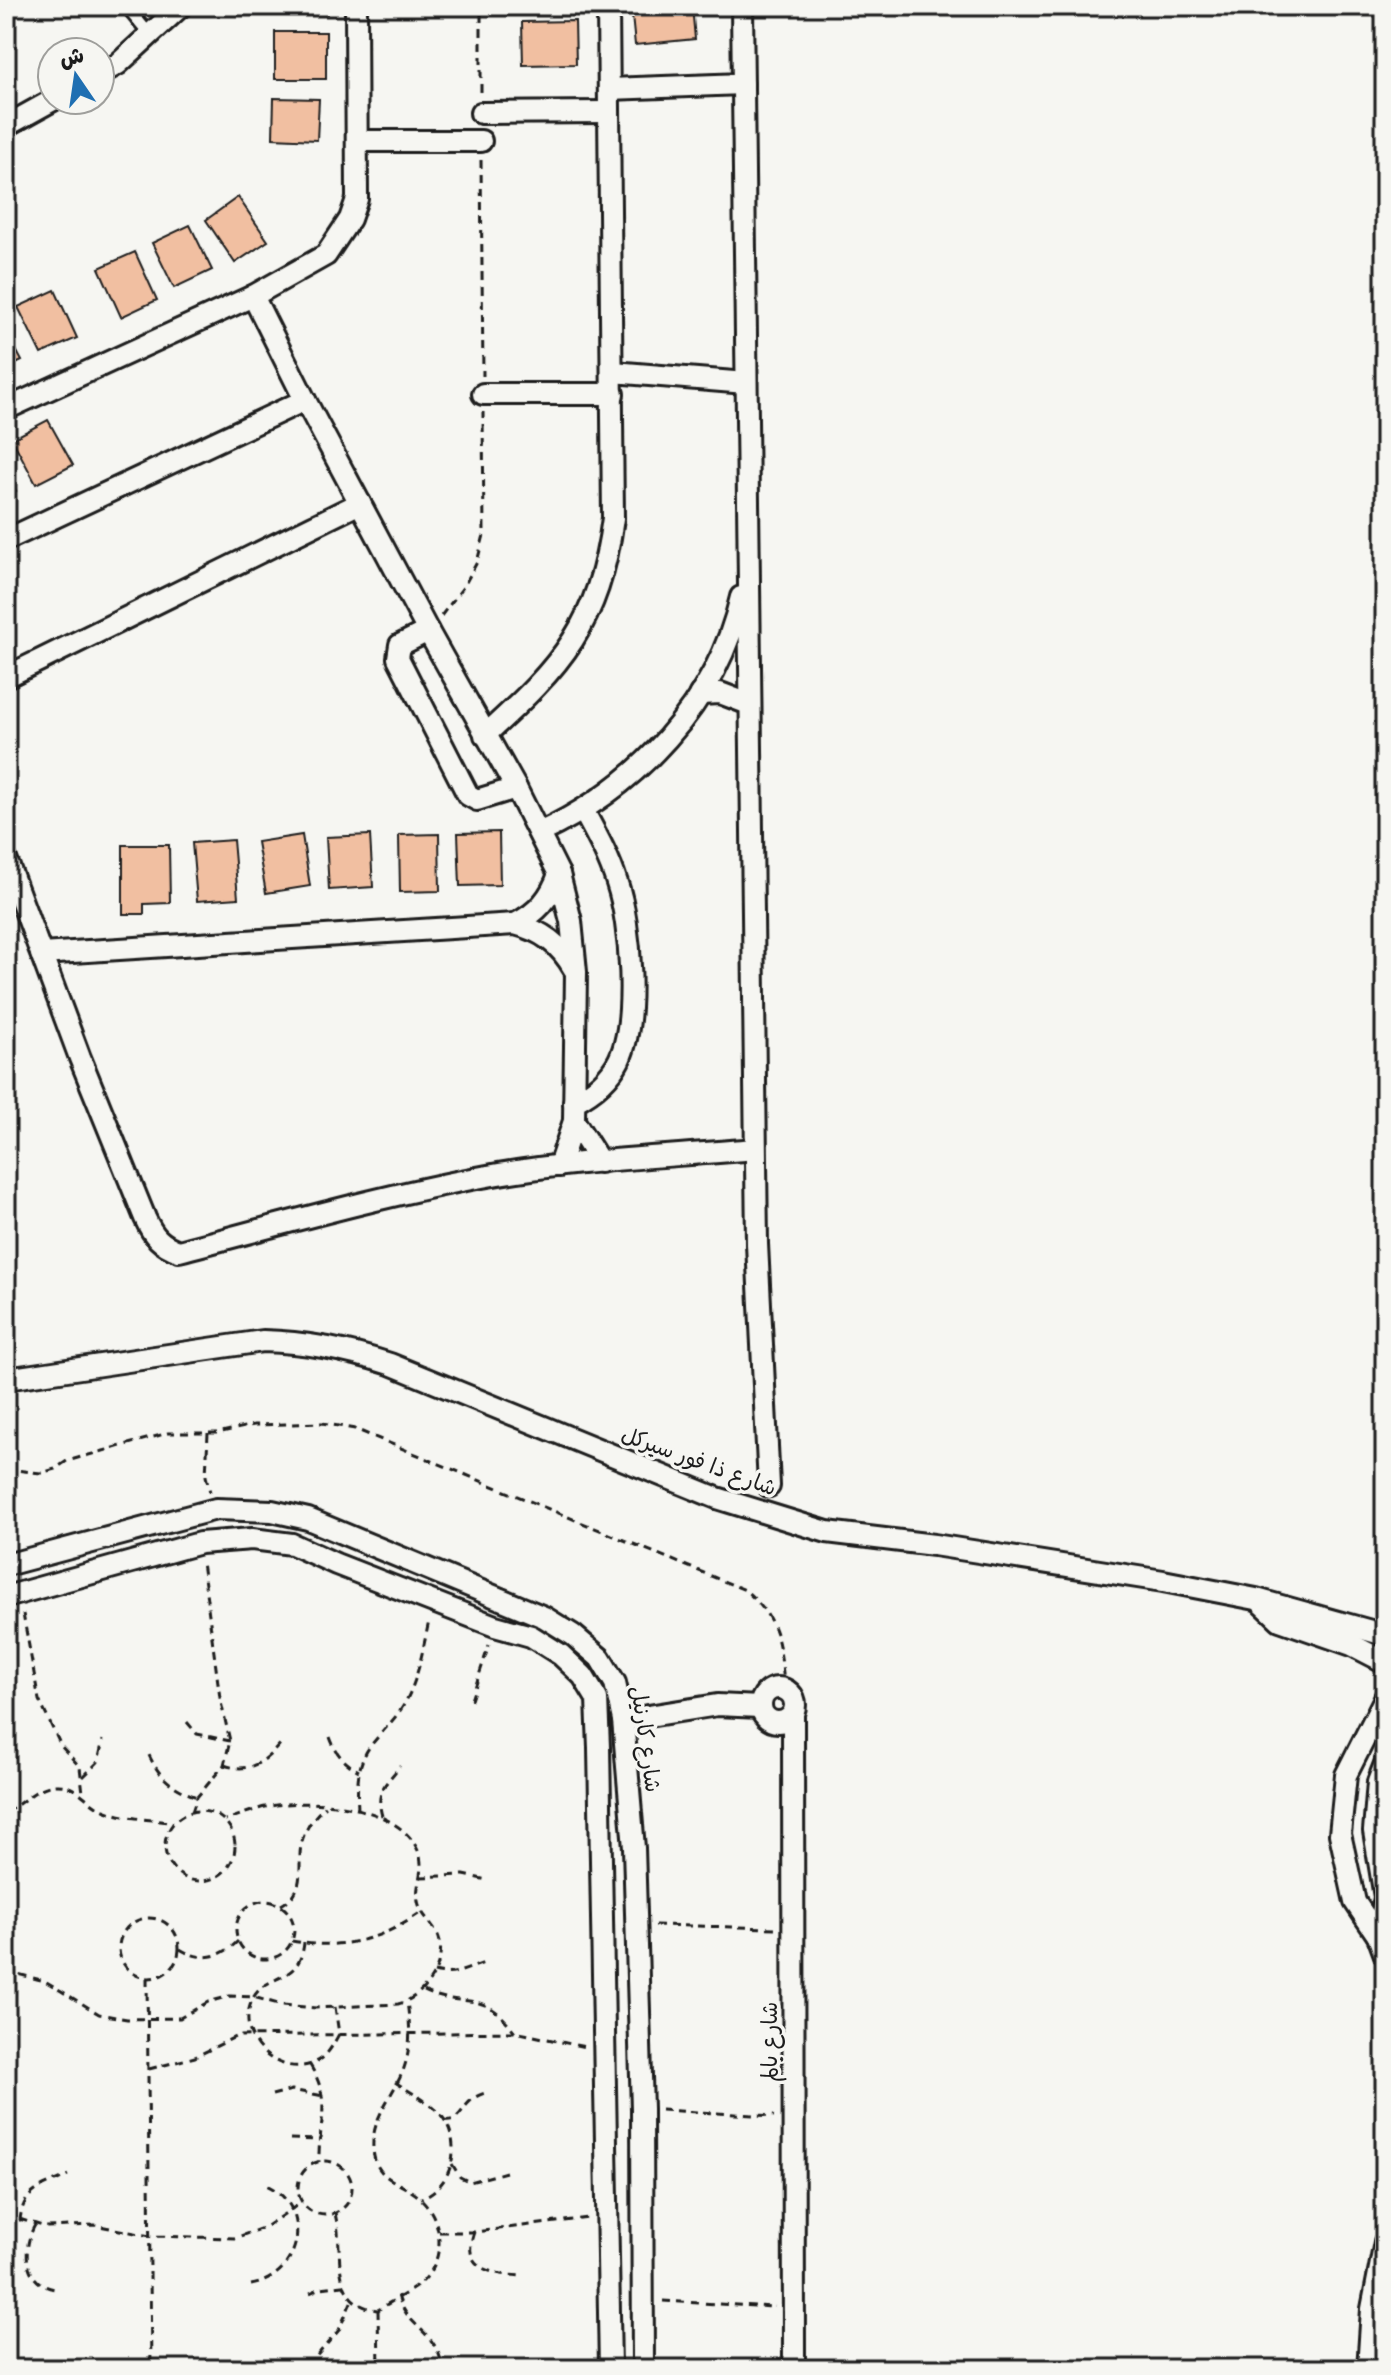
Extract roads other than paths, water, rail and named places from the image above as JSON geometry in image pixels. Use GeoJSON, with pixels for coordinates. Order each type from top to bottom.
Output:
{"type":"FeatureCollection","features":[{"type":"Feature","properties":{"kind":"street"},"geometry":{"type":"LineString","coordinates":[[116,65],[181,6]]}},
{"type":"Feature","properties":{"kind":"street"},"geometry":{"type":"LineString","coordinates":[[6,409],[253,296],[326,255],[340,238],[357,199],[356,6]]}},
{"type":"Feature","properties":{"kind":"street"},"geometry":{"type":"LineString","coordinates":[[485,735],[552,670],[577,634],[601,583],[609,551],[613,518],[613,372],[608,6]]}},
{"type":"Feature","properties":{"kind":"street"},"geometry":{"type":"LineString","coordinates":[[742,6],[755,1149],[769,1486]]}},
{"type":"Feature","properties":{"kind":"street"},"geometry":{"type":"LineString","coordinates":[[609,89],[743,84]]}},
{"type":"Feature","properties":{"kind":"street"},"geometry":{"type":"LineString","coordinates":[[6,126],[36,109]]}},
{"type":"Feature","properties":{"kind":"street"},"geometry":{"type":"LineString","coordinates":[[481,113],[609,112]]}},
{"type":"Feature","properties":{"kind":"street"},"geometry":{"type":"LineString","coordinates":[[357,141],[481,141]]}},
{"type":"Feature","properties":{"kind":"street"},"geometry":{"type":"LineString","coordinates":[[253,296],[305,400],[516,788],[559,874],[571,921],[576,972],[574,1111],[559,1166]]}},
{"type":"Feature","properties":{"kind":"street"},"geometry":{"type":"LineString","coordinates":[[613,372],[746,383]]}},
{"type":"Feature","properties":{"kind":"street"},"geometry":{"type":"LineString","coordinates":[[483,394],[613,394]]}},
{"type":"Feature","properties":{"kind":"street"},"geometry":{"type":"LineString","coordinates":[[6,540],[305,400]]}},
{"type":"Feature","properties":{"kind":"street"},"geometry":{"type":"LineString","coordinates":[[6,677],[360,503]]}},
{"type":"Feature","properties":{"kind":"street"},"geometry":{"type":"LineString","coordinates":[[539,833],[583,810],[614,789],[669,738],[700,694],[727,641],[747,569]]}},
{"type":"Feature","properties":{"kind":"street"},"geometry":{"type":"LineString","coordinates":[[428,631],[400,645],[398,658],[468,795],[477,800],[516,788]]}},
{"type":"Feature","properties":{"kind":"street"},"geometry":{"type":"LineString","coordinates":[[700,694],[731,695],[749,704]]}},
{"type":"Feature","properties":{"kind":"street"},"geometry":{"type":"LineString","coordinates":[[574,1111],[607,1079],[618,1062],[626,1043],[629,991],[626,926],[618,885],[604,846],[583,810]]}},
{"type":"Feature","properties":{"kind":"street"},"geometry":{"type":"LineString","coordinates":[[6,859],[80,1058],[145,1218],[151,1232],[166,1247],[179,1251],[484,1176],[559,1166],[755,1149]]}},
{"type":"Feature","properties":{"kind":"street"},"geometry":{"type":"LineString","coordinates":[[515,924],[543,904],[559,874]]}},
{"type":"Feature","properties":{"kind":"street"},"geometry":{"type":"LineString","coordinates":[[41,954],[515,924],[550,939],[576,972]]}},
{"type":"Feature","properties":{"kind":"street"},"geometry":{"type":"LineString","coordinates":[[574,1111],[600,1162]]}},
{"type":"Feature","properties":{"kind":"street","name":"شارع ذا فور سيركل"},"geometry":{"type":"LineString","coordinates":[[6,1379],[263,1341],[304,1342],[390,1364],[717,1498],[827,1532],[934,1545],[1163,1581],[1256,1599],[1385,1635]]}},
{"type":"Feature","properties":{"kind":"street","name":"شارع كارنيل"},"geometry":{"type":"LineString","coordinates":[[6,1565],[216,1509],[272,1511],[308,1519],[544,1617],[573,1635],[600,1658],[615,1683],[623,1720],[634,1848],[642,2109],[643,2369]]}},
{"type":"Feature","properties":{"kind":"street","name":"شارع كارنيل"},"geometry":{"type":"LineString","coordinates":[[13,1596],[200,1543],[252,1539],[292,1544],[495,1626],[531,1636],[561,1655],[583,1676],[597,1699],[610,2369]]}},
{"type":"Feature","properties":{"kind":"street"},"geometry":{"type":"LineString","coordinates":[[1256,1599],[1280,1620],[1352,1645],[1385,1662]]}},
{"type":"Feature","properties":{"kind":"street"},"geometry":{"type":"LineString","coordinates":[[531,1636],[544,1617]]}},
{"type":"Feature","properties":{"kind":"street"},"geometry":{"type":"LineString","coordinates":[[773,1688],[785,1689],[794,1698],[793,1715],[783,1722],[771,1722],[760,1707],[761,1701],[773,1688]]}},
{"type":"Feature","properties":{"kind":"street"},"geometry":{"type":"LineString","coordinates":[[1382,1945],[1355,1902],[1340,1834],[1346,1775],[1385,1698]]}},
{"type":"Feature","properties":{"kind":"street"},"geometry":{"type":"LineString","coordinates":[[623,1720],[717,1705],[760,1707]]}},
{"type":"Feature","properties":{"kind":"street","name":"شارع بالم"},"geometry":{"type":"LineString","coordinates":[[793,1715],[794,2369]]}},
{"type":"Feature","properties":{"kind":"street"},"geometry":{"type":"LineString","coordinates":[[1346,1775],[1381,1773],[1374,1831],[1385,1897],[1382,1945]]}},
{"type":"Feature","properties":{"kind":"street"},"geometry":{"type":"LineString","coordinates":[[1340,1834],[1374,1831]]}},
{"type":"Feature","properties":{"kind":"street"},"geometry":{"type":"LineString","coordinates":[[602,1851],[634,1848]]}},
{"type":"Feature","properties":{"kind":"street"},"geometry":{"type":"LineString","coordinates":[[1368,2369],[1378,2328],[1385,2242]]}},
{"type":"Feature","properties":{"kind":"lane"},"geometry":{"type":"LineString","coordinates":[[126,6],[151,36]]}}]}
